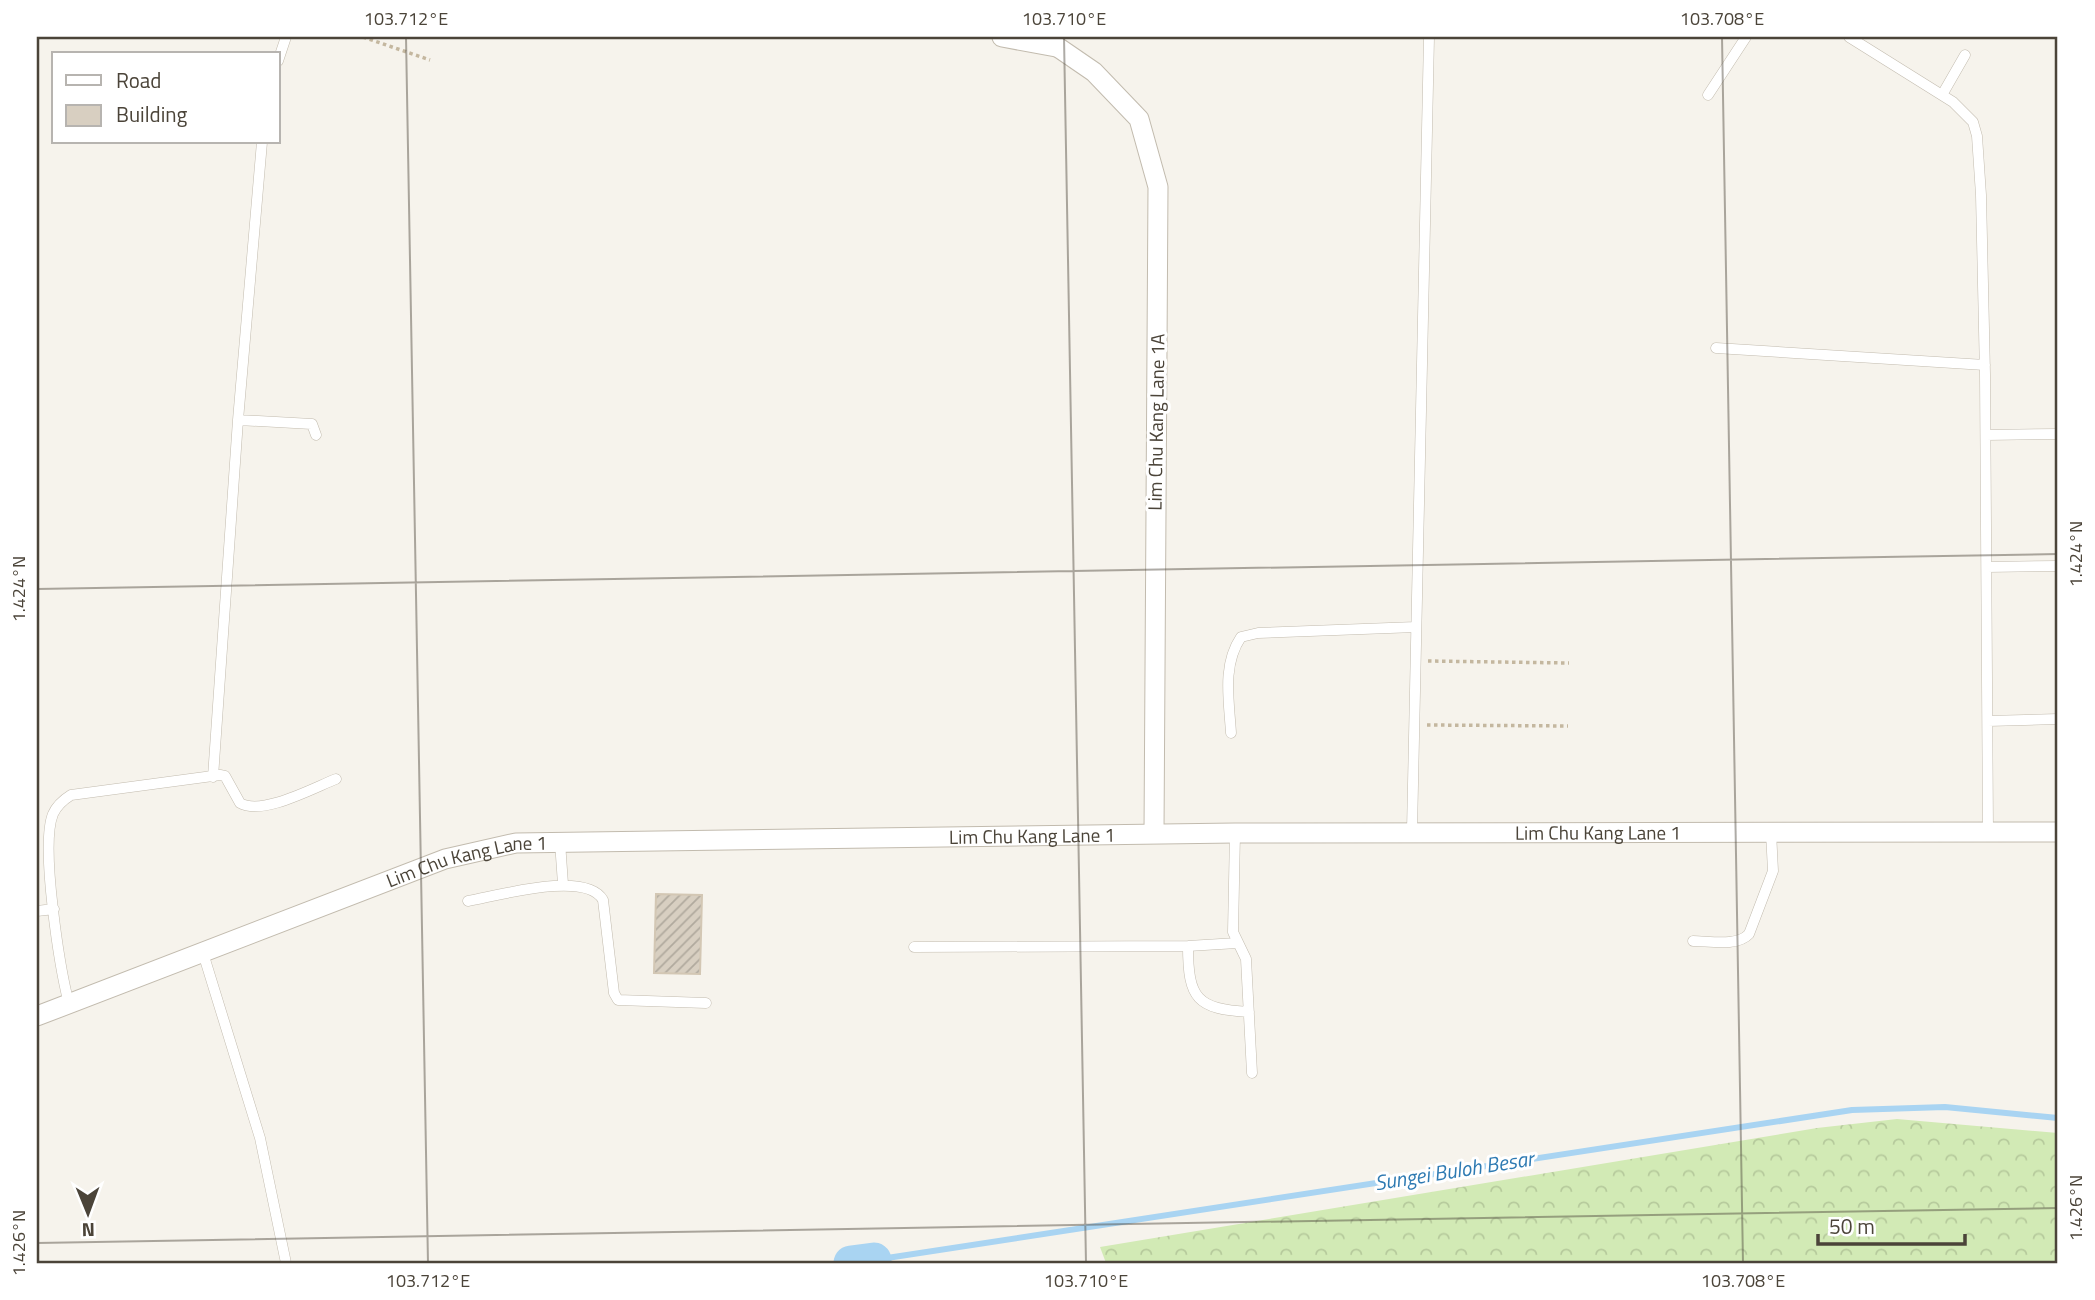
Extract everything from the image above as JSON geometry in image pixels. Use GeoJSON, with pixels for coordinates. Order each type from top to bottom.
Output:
{"type":"FeatureCollection","features":[{"type":"Feature","properties":{"kind":"street","name":"Lim Chu Kang Lane 1A"},"geometry":{"type":"LineString","coordinates":[[1002,37],[1061,47]]}},
{"type":"Feature","properties":{"kind":"street","name":"Lim Chu Kang Lane 1A"},"geometry":{"type":"LineString","coordinates":[[1043,37],[1094,72],[1139,119],[1158,187],[1154,833]]}},
{"type":"Feature","properties":{"kind":"street","name":"Lim Chu Kang Lane 1"},"geometry":{"type":"LineString","coordinates":[[37,1016],[445,859],[516,843],[1412,831],[2058,832]]}},
{"type":"Feature","properties":{"kind":"lane"},"geometry":{"type":"LineString","coordinates":[[280,55],[286,37]]}},
{"type":"Feature","properties":{"kind":"lane"},"geometry":{"type":"LineString","coordinates":[[1412,831],[1429,37]]}},
{"type":"Feature","properties":{"kind":"lane"},"geometry":{"type":"LineString","coordinates":[[1708,95],[1746,37]]}},
{"type":"Feature","properties":{"kind":"lane"},"geometry":{"type":"LineString","coordinates":[[1849,37],[1942,95],[1973,122],[1977,136],[1985,365],[1988,832]]}},
{"type":"Feature","properties":{"kind":"lane"},"geometry":{"type":"LineString","coordinates":[[1942,95],[1965,55]]}},
{"type":"Feature","properties":{"kind":"lane"},"geometry":{"type":"LineString","coordinates":[[213,777],[238,420],[262,144]]}},
{"type":"Feature","properties":{"kind":"lane"},"geometry":{"type":"LineString","coordinates":[[1716,348],[1985,365]]}},
{"type":"Feature","properties":{"kind":"lane"},"geometry":{"type":"LineString","coordinates":[[238,420],[312,424],[316,435]]}},
{"type":"Feature","properties":{"kind":"lane"},"geometry":{"type":"LineString","coordinates":[[1986,435],[2058,433]]}},
{"type":"Feature","properties":{"kind":"lane"},"geometry":{"type":"LineString","coordinates":[[1987,567],[2058,566]]}},
{"type":"Feature","properties":{"kind":"lane"},"geometry":{"type":"LineString","coordinates":[[1231,733],[1228,670],[1230,654],[1241,637],[1258,633],[1416,627]]}},
{"type":"Feature","properties":{"kind":"lane"},"geometry":{"type":"LineString","coordinates":[[1988,721],[2058,719]]}},
{"type":"Feature","properties":{"kind":"lane"},"geometry":{"type":"LineString","coordinates":[[69,1004],[60,972],[48,847],[52,815],[60,802],[71,795],[225,776],[240,803],[247,807],[268,805],[336,779]]}},
{"type":"Feature","properties":{"kind":"lane"},"geometry":{"type":"LineString","coordinates":[[1693,941],[1743,940],[1749,934],[1773,871],[1771,832]]}},
{"type":"Feature","properties":{"kind":"lane"},"geometry":{"type":"LineString","coordinates":[[1235,833],[1233,932],[1246,959],[1252,1073]]}},
{"type":"Feature","properties":{"kind":"lane"},"geometry":{"type":"LineString","coordinates":[[561,842],[562,884]]}},
{"type":"Feature","properties":{"kind":"lane"},"geometry":{"type":"LineString","coordinates":[[468,901],[562,884],[584,887],[601,895],[603,900],[614,993],[618,1000],[706,1003]]}},
{"type":"Feature","properties":{"kind":"lane"},"geometry":{"type":"LineString","coordinates":[[37,911],[54,909]]}},
{"type":"Feature","properties":{"kind":"lane"},"geometry":{"type":"LineString","coordinates":[[914,947],[1188,946],[1237,943]]}},
{"type":"Feature","properties":{"kind":"lane"},"geometry":{"type":"LineString","coordinates":[[1188,946],[1188,963],[1199,1000],[1211,1008],[1249,1012]]}},
{"type":"Feature","properties":{"kind":"lane"},"geometry":{"type":"LineString","coordinates":[[202,953],[260,1138],[286,1263]]}},
{"type":"Feature","properties":{"kind":"path"},"geometry":{"type":"LineString","coordinates":[[363,37],[430,60]]}},
{"type":"Feature","properties":{"kind":"path"},"geometry":{"type":"LineString","coordinates":[[1415,661],[1569,663]]}},
{"type":"Feature","properties":{"kind":"path"},"geometry":{"type":"LineString","coordinates":[[1414,725],[1568,726]]}},
{"type":"Feature","properties":{"kind":"green space"},"geometry":{"type":"Polygon","coordinates":[[[1897,1119],[2058,1133],[2058,1263],[1106,1263],[1100,1247],[1817,1128],[1897,1119]]]}},
{"type":"Feature","properties":{"kind":"building"},"geometry":{"type":"Polygon","coordinates":[[[656,894],[702,895],[700,974],[654,973],[656,894]]]}},
{"type":"Feature","properties":{"kind":"waterway","name":"Sungei Buloh Besar"},"geometry":{"type":"LineString","coordinates":[[874,1260],[1852,1110],[1945,1107],[2058,1118]]}},
{"type":"Feature","properties":{"kind":"waterway","name":"Sungei Buloh Besar"},"geometry":{"type":"LineString","coordinates":[[851,1263],[874,1260]]}}]}
